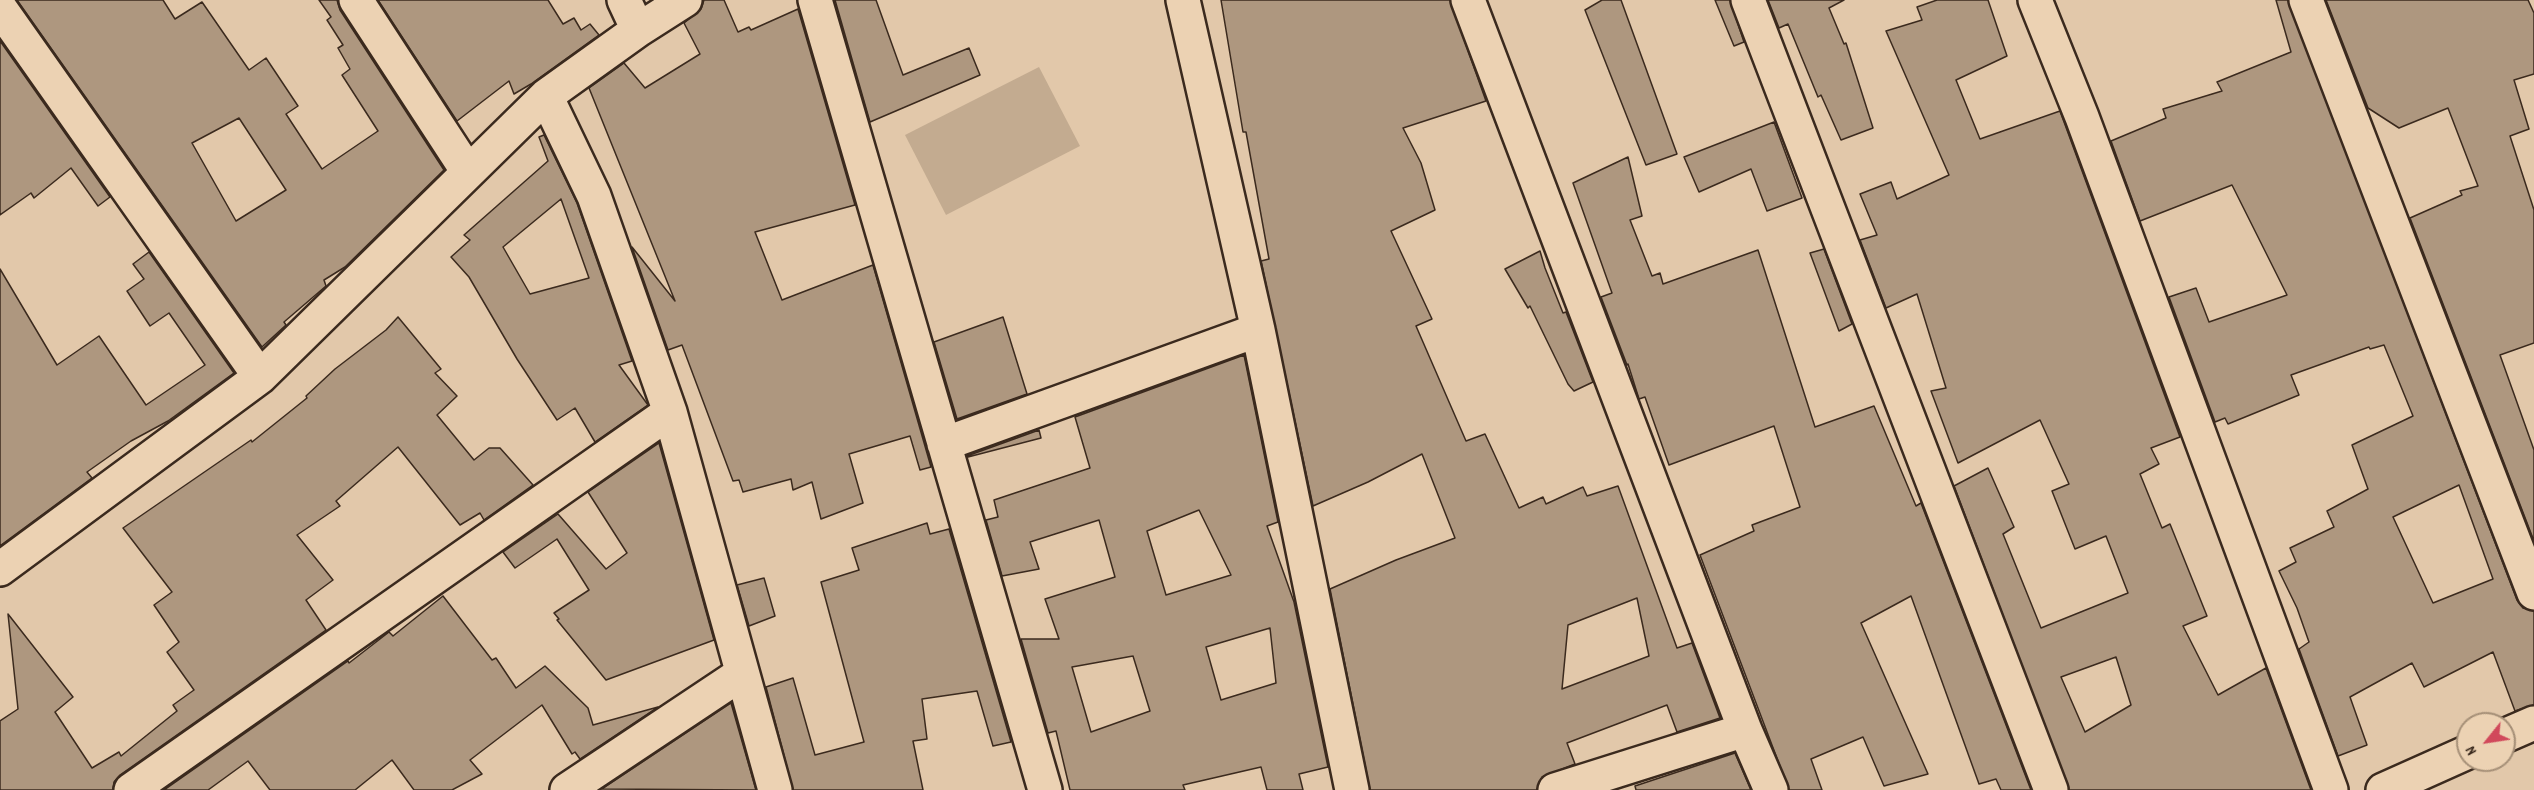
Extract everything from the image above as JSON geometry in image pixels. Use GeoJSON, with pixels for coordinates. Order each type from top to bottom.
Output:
{"type":"FeatureCollection","features":[{"type":"Feature","properties":{"kind":"street"},"geometry":{"type":"LineString","coordinates":[[356,0],[468,172]]}},
{"type":"Feature","properties":{"kind":"street"},"geometry":{"type":"LineString","coordinates":[[624,0],[638,30]]}},
{"type":"Feature","properties":{"kind":"street"},"geometry":{"type":"LineString","coordinates":[[1,566],[260,377],[546,96],[638,30],[685,0]]}},
{"type":"Feature","properties":{"kind":"street"},"geometry":{"type":"LineString","coordinates":[[815,0],[1045,790]]}},
{"type":"Feature","properties":{"kind":"street"},"geometry":{"type":"LineString","coordinates":[[1183,0],[1258,330],[1352,790]]}},
{"type":"Feature","properties":{"kind":"street"},"geometry":{"type":"LineString","coordinates":[[1468,0],[1745,730],[1771,790]]}},
{"type":"Feature","properties":{"kind":"street"},"geometry":{"type":"LineString","coordinates":[[1748,0],[2051,790]]}},
{"type":"Feature","properties":{"kind":"street"},"geometry":{"type":"LineString","coordinates":[[2035,0],[2082,117],[2331,790]]}},
{"type":"Feature","properties":{"kind":"street"},"geometry":{"type":"LineString","coordinates":[[2306,0],[2534,593]]}},
{"type":"Feature","properties":{"kind":"street"},"geometry":{"type":"LineString","coordinates":[[0,8],[260,377]]}},
{"type":"Feature","properties":{"kind":"street"},"geometry":{"type":"LineString","coordinates":[[546,96],[594,196],[670,412],[775,790]]}},
{"type":"Feature","properties":{"kind":"street"},"geometry":{"type":"LineString","coordinates":[[944,444],[1258,330]]}},
{"type":"Feature","properties":{"kind":"street"},"geometry":{"type":"LineString","coordinates":[[131,790],[670,412]]}},
{"type":"Feature","properties":{"kind":"street"},"geometry":{"type":"LineString","coordinates":[[567,790],[741,674]]}},
{"type":"Feature","properties":{"kind":"street"},"geometry":{"type":"LineString","coordinates":[[2516,731],[2534,723]]}},
{"type":"Feature","properties":{"kind":"street"},"geometry":{"type":"LineString","coordinates":[[1555,790],[1745,730]]}},
{"type":"Feature","properties":{"kind":"street"},"geometry":{"type":"LineString","coordinates":[[2383,790],[2456,757]]}},
{"type":"Feature","properties":{"kind":"shaded area"},"geometry":{"type":"Polygon","coordinates":[[[1039,67],[1080,146],[946,215],[905,135],[1039,67]]]}},
{"type":"Feature","properties":{"kind":"building"},"geometry":{"type":"Polygon","coordinates":[[[17,0],[163,0],[175,19],[202,2],[249,70],[266,58],[298,106],[286,114],[322,169],[378,131],[342,75],[350,69],[338,48],[343,45],[327,20],[331,17],[319,0],[337,0],[340,10],[444,170],[345,267],[324,280],[326,286],[284,322],[286,325],[262,347],[17,0]],[[239,118],[192,143],[236,221],[286,190],[239,118]]]}},
{"type":"Feature","properties":{"kind":"building"},"geometry":{"type":"Polygon","coordinates":[[[378,0],[548,0],[563,24],[574,18],[581,30],[590,24],[599,35],[514,94],[509,81],[457,121],[378,0]]]}},
{"type":"Feature","properties":{"kind":"building"},"geometry":{"type":"Polygon","coordinates":[[[704,0],[724,0],[738,32],[749,27],[751,30],[798,9],[855,205],[755,232],[782,300],[873,265],[931,467],[920,470],[910,436],[849,454],[863,503],[821,519],[812,482],[793,490],[791,479],[743,492],[739,480],[733,481],[682,345],[668,350],[632,247],[675,301],[589,88],[624,63],[645,88],[700,54],[684,23],[701,9],[704,0]]]}},
{"type":"Feature","properties":{"kind":"building"},"geometry":{"type":"Polygon","coordinates":[[[835,0],[876,0],[903,75],[969,48],[980,75],[870,122],[835,0]]]}},
{"type":"Feature","properties":{"kind":"building"},"geometry":{"type":"Polygon","coordinates":[[[1221,0],[1450,0],[1486,101],[1403,128],[1421,163],[1435,210],[1391,231],[1432,319],[1416,326],[1466,441],[1485,434],[1519,508],[1543,497],[1546,504],[1583,487],[1587,496],[1618,486],[1677,648],[1692,643],[1720,718],[1677,732],[1667,705],[1567,743],[1575,764],[1542,777],[1537,790],[1370,790],[1330,589],[1396,560],[1455,538],[1422,454],[1368,482],[1313,506],[1261,261],[1269,259],[1246,132],[1243,132],[1221,0]],[[1637,598],[1568,625],[1562,689],[1649,656],[1637,598]]]}},
{"type":"Feature","properties":{"kind":"building"},"geometry":{"type":"Polygon","coordinates":[[[1602,0],[1621,0],[1677,154],[1646,165],[1585,10],[1602,0]]]}},
{"type":"Feature","properties":{"kind":"building"},"geometry":{"type":"Polygon","coordinates":[[[1715,0],[1730,0],[1744,42],[1734,46],[1715,0]]]}},
{"type":"Feature","properties":{"kind":"building"},"geometry":{"type":"Polygon","coordinates":[[[1768,0],[1844,0],[1829,8],[1844,44],[1846,43],[1873,128],[1841,140],[1821,95],[1818,97],[1788,24],[1779,28],[1768,0]]]}},
{"type":"Feature","properties":{"kind":"building"},"geometry":{"type":"Polygon","coordinates":[[[1937,0],[1988,0],[2007,56],[1956,80],[1980,139],[2060,111],[2180,437],[2151,448],[2159,464],[2140,474],[2162,528],[2170,524],[2207,616],[2183,626],[2218,695],[2266,668],[2311,790],[2069,790],[1954,486],[1988,468],[2014,527],[2003,534],[2041,628],[2128,593],[2106,536],[2075,549],[2052,491],[2069,484],[2040,420],[1958,463],[1931,391],[1946,388],[1917,294],[1886,308],[1860,240],[1877,235],[1860,194],[1891,182],[1897,199],[1949,175],[1886,31],[1922,20],[1917,7],[1937,0]],[[2116,657],[2061,677],[2085,732],[2131,705],[2116,657]]]}},
{"type":"Feature","properties":{"kind":"building"},"geometry":{"type":"Polygon","coordinates":[[[2276,0],[2288,0],[2517,600],[2523,608],[2534,611],[2534,705],[2515,711],[2493,652],[2424,687],[2412,663],[2350,697],[2367,745],[2338,756],[2299,649],[2309,642],[2297,608],[2279,571],[2296,562],[2290,548],[2334,527],[2327,511],[2368,489],[2352,445],[2413,416],[2384,345],[2370,349],[2369,347],[2291,375],[2299,395],[2228,424],[2225,418],[2215,422],[2169,297],[2196,288],[2209,322],[2287,295],[2232,185],[2140,221],[2111,141],[2166,118],[2163,109],[2222,91],[2217,82],[2291,52],[2276,0]],[[2459,485],[2393,517],[2433,603],[2493,579],[2459,485]]]}},
{"type":"Feature","properties":{"kind":"building"},"geometry":{"type":"Polygon","coordinates":[[[2326,0],[2528,0],[2534,13],[2534,74],[2514,80],[2529,129],[2510,136],[2534,210],[2534,343],[2500,355],[2534,450],[2534,541],[2410,218],[2462,195],[2460,191],[2478,186],[2448,108],[2399,128],[2368,108],[2326,0]]]}},
{"type":"Feature","properties":{"kind":"building"},"geometry":{"type":"Polygon","coordinates":[[[0,41],[110,197],[98,206],[71,168],[34,198],[31,193],[0,215],[0,41]]]}},
{"type":"Feature","properties":{"kind":"building"},"geometry":{"type":"Polygon","coordinates":[[[1774,122],[1802,198],[1767,211],[1751,169],[1699,192],[1684,157],[1774,122]]]}},
{"type":"Feature","properties":{"kind":"building"},"geometry":{"type":"Polygon","coordinates":[[[544,135],[577,203],[632,361],[619,365],[648,405],[595,442],[575,408],[557,420],[517,359],[469,277],[451,257],[470,240],[464,235],[548,161],[539,137],[544,135]],[[561,199],[503,247],[530,294],[589,278],[561,199]]]}},
{"type":"Feature","properties":{"kind":"building"},"geometry":{"type":"Polygon","coordinates":[[[1628,157],[1642,216],[1630,220],[1652,276],[1660,273],[1663,284],[1758,250],[1815,427],[1874,406],[1916,506],[1921,503],[2031,790],[2001,790],[1996,779],[1979,784],[1911,596],[1861,623],[1928,774],[1884,786],[1863,737],[1811,759],[1822,790],[1789,790],[1700,555],[1754,531],[1752,525],[1800,507],[1774,426],[1669,465],[1645,397],[1639,399],[1628,364],[1601,297],[1612,293],[1573,183],[1628,157]]]}},
{"type":"Feature","properties":{"kind":"building"},"geometry":{"type":"Polygon","coordinates":[[[1824,249],[1852,324],[1839,331],[1810,253],[1824,249]]]}},
{"type":"Feature","properties":{"kind":"building"},"geometry":{"type":"Polygon","coordinates":[[[1540,251],[1563,313],[1566,312],[1593,382],[1574,391],[1568,384],[1530,306],[1528,308],[1505,269],[1540,251]]]}},
{"type":"Feature","properties":{"kind":"building"},"geometry":{"type":"Polygon","coordinates":[[[149,252],[234,373],[168,421],[131,441],[87,472],[92,478],[0,546],[0,269],[57,365],[99,336],[146,405],[205,365],[169,313],[150,326],[127,291],[144,279],[133,264],[149,252]]]}},
{"type":"Feature","properties":{"kind":"building"},"geometry":{"type":"Polygon","coordinates":[[[398,317],[441,369],[435,373],[457,396],[437,415],[474,460],[489,448],[500,448],[533,485],[484,520],[480,513],[460,525],[398,447],[336,501],[340,506],[297,535],[333,580],[306,600],[326,630],[120,775],[114,782],[113,790],[0,790],[0,721],[18,709],[8,614],[73,697],[55,712],[92,768],[119,752],[121,756],[177,711],[173,705],[194,690],[167,652],[179,642],[154,605],[172,592],[123,528],[251,440],[252,442],[307,398],[306,396],[335,369],[386,330],[398,317]]]}},
{"type":"Feature","properties":{"kind":"building"},"geometry":{"type":"Polygon","coordinates":[[[1003,317],[1027,394],[957,419],[934,342],[1003,317]]]}},
{"type":"Feature","properties":{"kind":"building"},"geometry":{"type":"Polygon","coordinates":[[[1244,355],[1278,522],[1267,526],[1294,602],[1328,767],[1299,774],[1303,790],[1267,790],[1261,767],[1183,785],[1185,790],[1070,790],[1056,731],[1048,733],[1021,639],[1059,639],[1045,599],[1115,577],[1099,520],[1030,542],[1039,569],[1002,576],[986,520],[998,517],[994,500],[1090,468],[1075,417],[1244,355]],[[1199,510],[1147,531],[1166,595],[1231,575],[1199,510]],[[1270,628],[1206,647],[1221,700],[1276,683],[1270,628]],[[1133,656],[1072,667],[1091,732],[1150,711],[1133,656]]]}},
{"type":"Feature","properties":{"kind":"building"},"geometry":{"type":"Polygon","coordinates":[[[1039,430],[1041,438],[967,456],[1039,430]]]}},
{"type":"Feature","properties":{"kind":"building"},"geometry":{"type":"Polygon","coordinates":[[[659,443],[714,640],[606,680],[557,620],[559,619],[554,613],[589,590],[557,539],[515,568],[503,552],[558,514],[606,569],[627,553],[588,492],[659,443]]]}},
{"type":"Feature","properties":{"kind":"building"},"geometry":{"type":"Polygon","coordinates":[[[927,523],[930,534],[949,529],[1011,742],[993,746],[977,691],[922,699],[927,739],[913,741],[923,790],[793,790],[766,687],[793,678],[815,755],[864,742],[821,582],[859,570],[852,548],[927,523]]]}},
{"type":"Feature","properties":{"kind":"building"},"geometry":{"type":"Polygon","coordinates":[[[764,578],[775,616],[749,626],[737,585],[764,578]]]}},
{"type":"Feature","properties":{"kind":"building"},"geometry":{"type":"Polygon","coordinates":[[[443,596],[492,660],[496,658],[516,688],[545,666],[588,708],[593,725],[658,707],[580,759],[575,752],[572,754],[542,705],[470,760],[482,774],[452,790],[414,790],[392,760],[355,790],[270,790],[248,761],[208,790],[164,790],[348,661],[349,663],[389,632],[393,636],[443,596]]]}},
{"type":"Feature","properties":{"kind":"building"},"geometry":{"type":"Polygon","coordinates":[[[731,703],[756,790],[602,789],[731,703]]]}},
{"type":"Feature","properties":{"kind":"building"},"geometry":{"type":"Polygon","coordinates":[[[1735,753],[1751,790],[1636,790],[1635,786],[1735,753]]]}}]}
